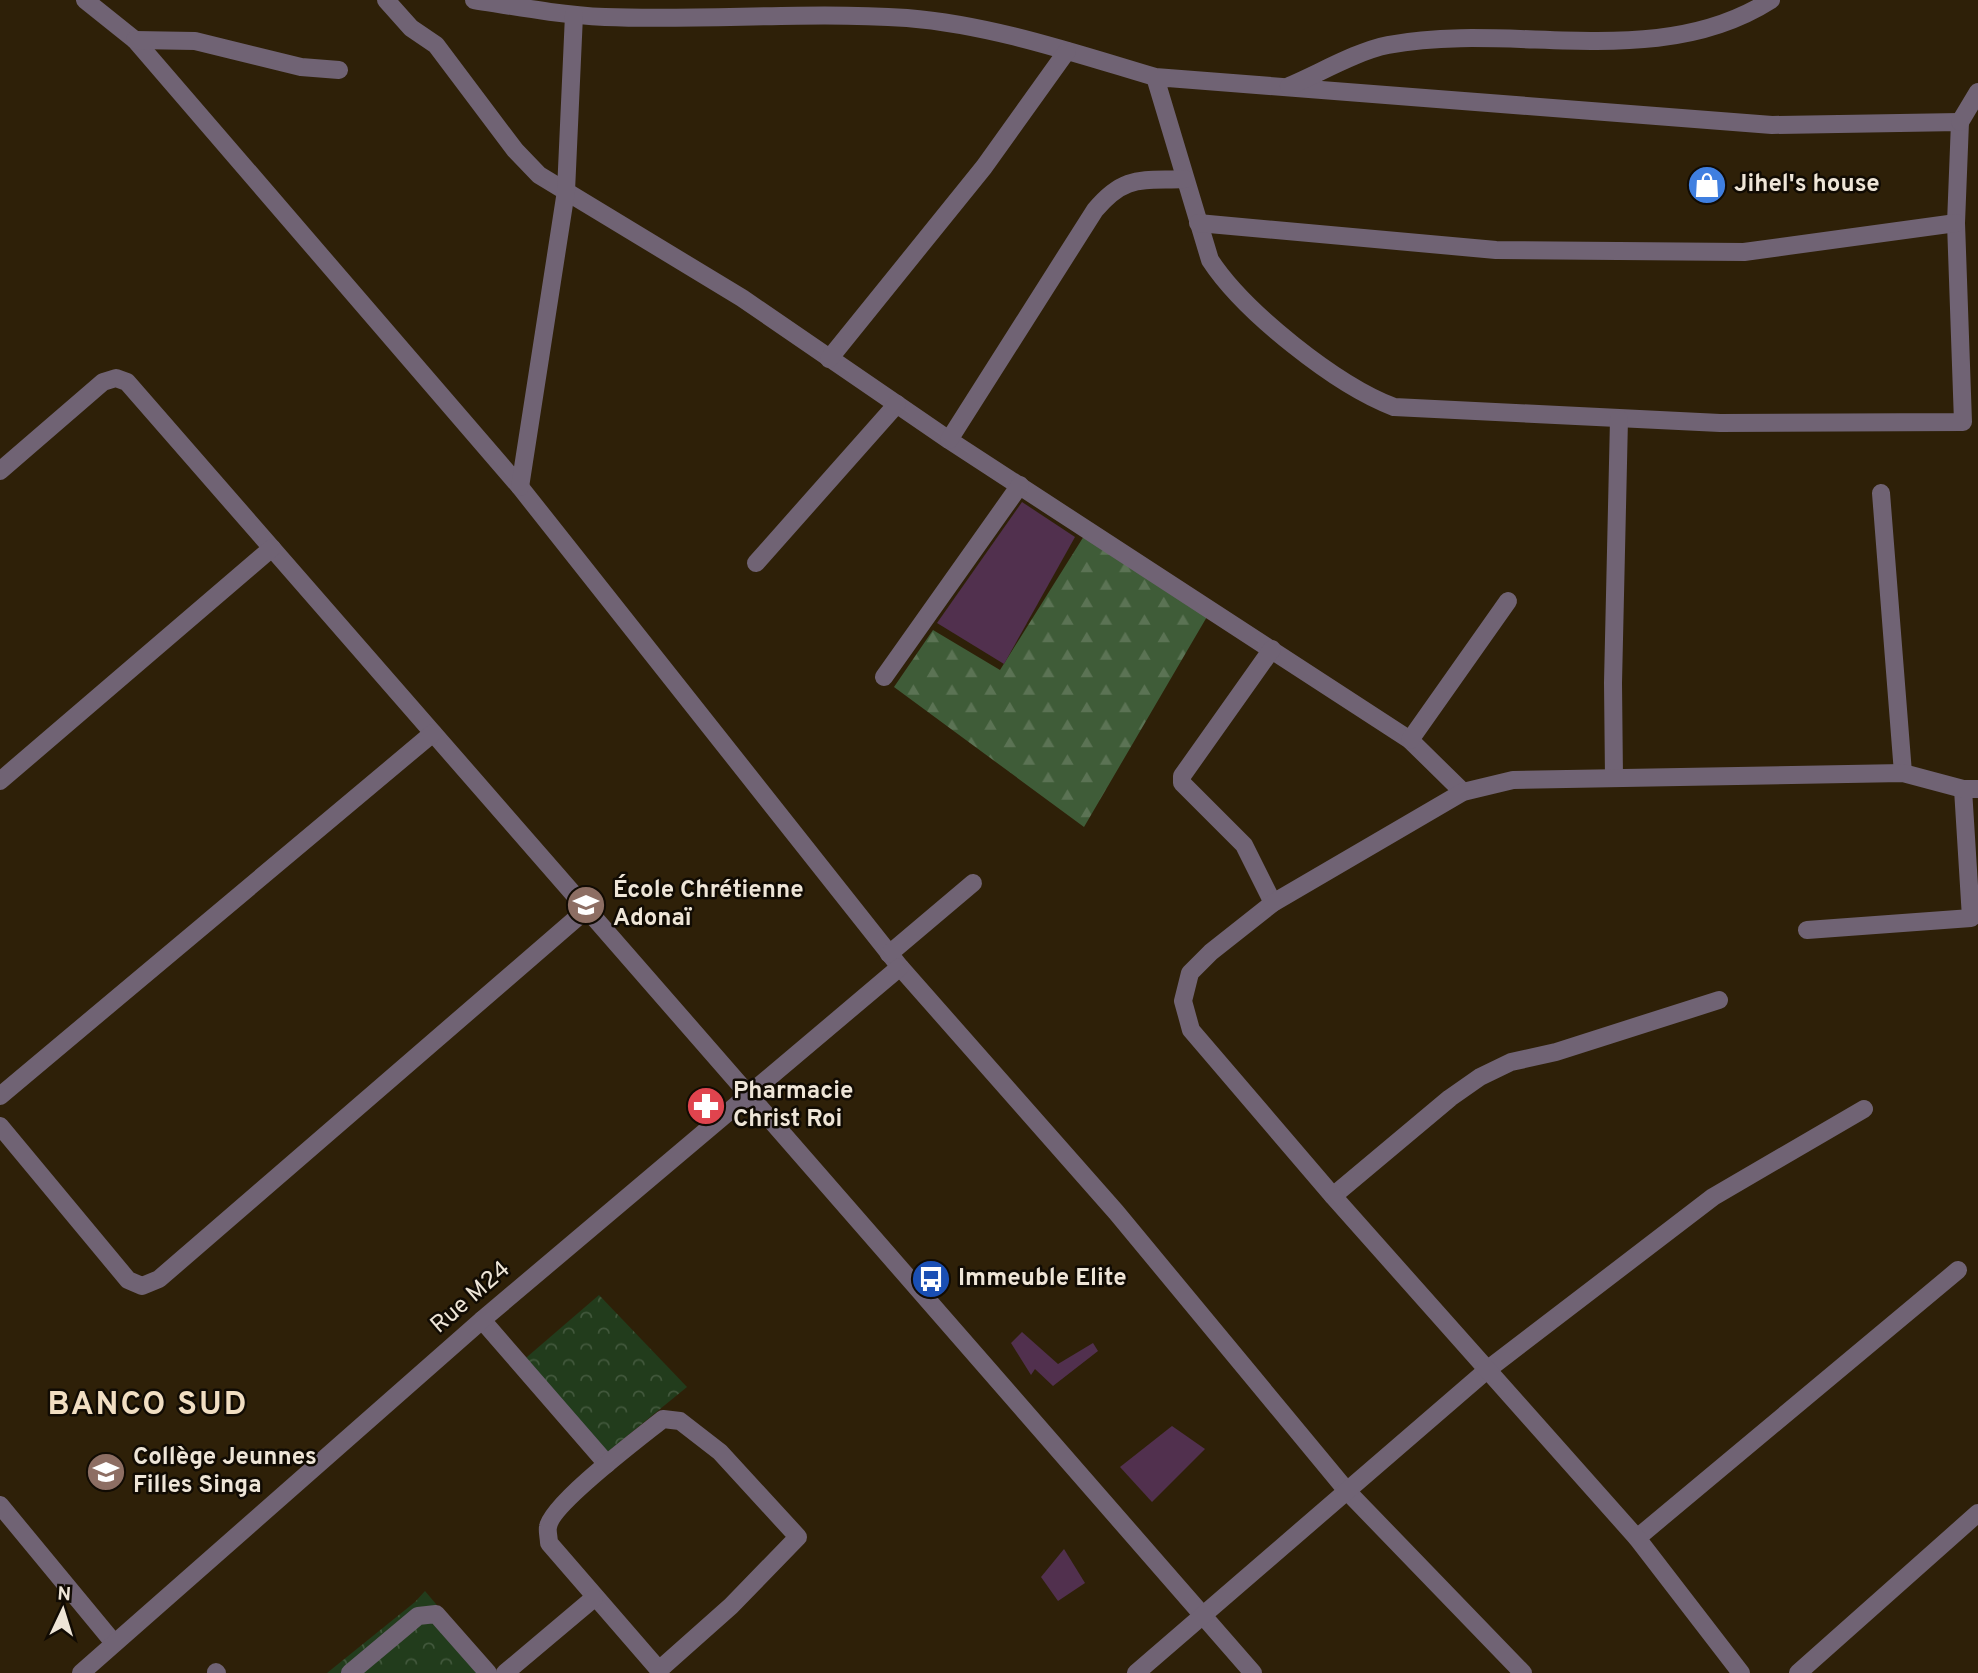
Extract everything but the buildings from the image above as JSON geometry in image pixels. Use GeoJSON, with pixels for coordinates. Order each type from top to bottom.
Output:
{"type":"FeatureCollection","features":[{"type":"Feature","properties":{"kind":"street"},"geometry":{"type":"LineString","coordinates":[[85,0],[135,40],[520,486],[895,960],[1116,1212],[1347,1491],[1523,1673]]}},
{"type":"Feature","properties":{"kind":"street"},"geometry":{"type":"LineString","coordinates":[[386,0],[411,28],[436,45],[515,150],[539,175],[742,298],[949,440],[1410,740],[1463,792]]}},
{"type":"Feature","properties":{"kind":"street"},"geometry":{"type":"LineString","coordinates":[[474,0],[574,15],[608,9],[906,18],[962,24],[1154,77],[1772,125],[1960,122]]}},
{"type":"Feature","properties":{"kind":"street"},"geometry":{"type":"LineString","coordinates":[[1285,87],[1385,46],[1471,40],[1661,38],[1746,16],[1771,0]]}},
{"type":"Feature","properties":{"kind":"street"},"geometry":{"type":"LineString","coordinates":[[520,486],[566,191],[574,15]]}},
{"type":"Feature","properties":{"kind":"street"},"geometry":{"type":"LineString","coordinates":[[135,40],[195,41],[301,67],[339,70]]}},
{"type":"Feature","properties":{"kind":"street"},"geometry":{"type":"LineString","coordinates":[[829,359],[984,166],[1067,51]]}},
{"type":"Feature","properties":{"kind":"street"},"geometry":{"type":"LineString","coordinates":[[1154,77],[1210,260],[1225,283],[1275,331],[1368,397],[1394,407],[1619,419],[1963,422],[1956,223],[1960,122],[1978,92]]}},
{"type":"Feature","properties":{"kind":"street"},"geometry":{"type":"LineString","coordinates":[[949,440],[1095,210],[1109,194],[1128,181],[1185,179]]}},
{"type":"Feature","properties":{"kind":"street"},"geometry":{"type":"LineString","coordinates":[[1198,223],[1496,250],[1744,252],[1956,223]]}},
{"type":"Feature","properties":{"kind":"street"},"geometry":{"type":"LineString","coordinates":[[0,471],[103,382],[116,378],[127,382],[1253,1673]]}},
{"type":"Feature","properties":{"kind":"street"},"geometry":{"type":"LineString","coordinates":[[756,563],[897,404]]}},
{"type":"Feature","properties":{"kind":"street"},"geometry":{"type":"LineString","coordinates":[[1614,778],[1612,683],[1619,419]]}},
{"type":"Feature","properties":{"kind":"street"},"geometry":{"type":"LineString","coordinates":[[884,677],[1020,485]]}},
{"type":"Feature","properties":{"kind":"street"},"geometry":{"type":"LineString","coordinates":[[1881,493],[1903,773]]}},
{"type":"Feature","properties":{"kind":"street"},"geometry":{"type":"LineString","coordinates":[[0,781],[272,548]]}},
{"type":"Feature","properties":{"kind":"street"},"geometry":{"type":"LineString","coordinates":[[1410,740],[1508,601]]}},
{"type":"Feature","properties":{"kind":"street"},"geometry":{"type":"LineString","coordinates":[[1272,649],[1182,776],[1182,783],[1244,845],[1273,903]]}},
{"type":"Feature","properties":{"kind":"street"},"geometry":{"type":"LineString","coordinates":[[0,1096],[433,733]]}},
{"type":"Feature","properties":{"kind":"street"},"geometry":{"type":"LineString","coordinates":[[1741,1673],[1637,1538],[1333,1196],[1191,1030],[1184,1002],[1191,972],[1211,952],[1273,903],[1463,792],[1513,780],[1903,773],[1971,789],[1971,918],[1807,930]]}},
{"type":"Feature","properties":{"kind":"street","name":"Rue M24"},"geometry":{"type":"LineString","coordinates":[[81,1673],[482,1320],[748,1094],[895,960],[973,883]]}},
{"type":"Feature","properties":{"kind":"street"},"geometry":{"type":"LineString","coordinates":[[0,1126],[128,1280],[142,1286],[159,1279],[587,909]]}},
{"type":"Feature","properties":{"kind":"street"},"geometry":{"type":"LineString","coordinates":[[1333,1196],[1450,1098],[1480,1077],[1511,1062],[1556,1052],[1718,1000]]}},
{"type":"Feature","properties":{"kind":"street"},"geometry":{"type":"LineString","coordinates":[[1136,1673],[1487,1370],[1713,1197],[1864,1109]]}},
{"type":"Feature","properties":{"kind":"street"},"geometry":{"type":"LineString","coordinates":[[1637,1538],[1958,1270]]}},
{"type":"Feature","properties":{"kind":"street"},"geometry":{"type":"LineString","coordinates":[[482,1320],[607,1464]]}},
{"type":"Feature","properties":{"kind":"street"},"geometry":{"type":"LineString","coordinates":[[663,1419],[680,1421],[720,1452],[798,1537],[772,1566],[662,1670],[657,1670],[594,1598],[549,1543],[548,1525],[555,1511],[663,1419]]}},
{"type":"Feature","properties":{"kind":"street"},"geometry":{"type":"LineString","coordinates":[[0,1505],[114,1643]]}},
{"type":"Feature","properties":{"kind":"street"},"geometry":{"type":"LineString","coordinates":[[1798,1673],[1978,1513]]}},
{"type":"Feature","properties":{"kind":"street"},"geometry":{"type":"LineString","coordinates":[[505,1673],[594,1598]]}},
{"type":"Feature","properties":{"kind":"street"},"geometry":{"type":"LineString","coordinates":[[350,1673],[418,1616],[429,1613],[436,1614],[488,1673]]}},
{"type":"Feature","properties":{"kind":"green space"},"geometry":{"type":"Polygon","coordinates":[[[1084,536],[1208,615],[1084,827],[894,687],[933,630],[1000,670],[1084,536]]]}},
{"type":"Feature","properties":{"kind":"green space"},"geometry":{"type":"Polygon","coordinates":[[[599,1295],[687,1387],[605,1454],[520,1363],[599,1295]]]}},
{"type":"Feature","properties":{"kind":"green space"},"geometry":{"type":"Polygon","coordinates":[[[425,1591],[494,1673],[327,1673],[415,1602],[425,1591]]]}},
{"type":"Feature","properties":{"kind":"place","name":"Jihel's house"},"geometry":{"type":"Point","coordinates":[1707,185]}},
{"type":"Feature","properties":{"kind":"place","name":"École Chrétienne Adonaï"},"geometry":{"type":"Point","coordinates":[586,905]}},
{"type":"Feature","properties":{"kind":"place","name":"Pharmacie Christ Roi"},"geometry":{"type":"Point","coordinates":[706,1106]}},
{"type":"Feature","properties":{"kind":"place","name":"Immeuble Elite"},"geometry":{"type":"Point","coordinates":[931,1279]}},
{"type":"Feature","properties":{"kind":"place","name":"Collège Jeunnes Filles Singa"},"geometry":{"type":"Point","coordinates":[106,1472]}},
{"type":"Feature","properties":{"kind":"district","name":"BANCO SUD"},"geometry":{"type":"Point","coordinates":[148,1406]}}]}
